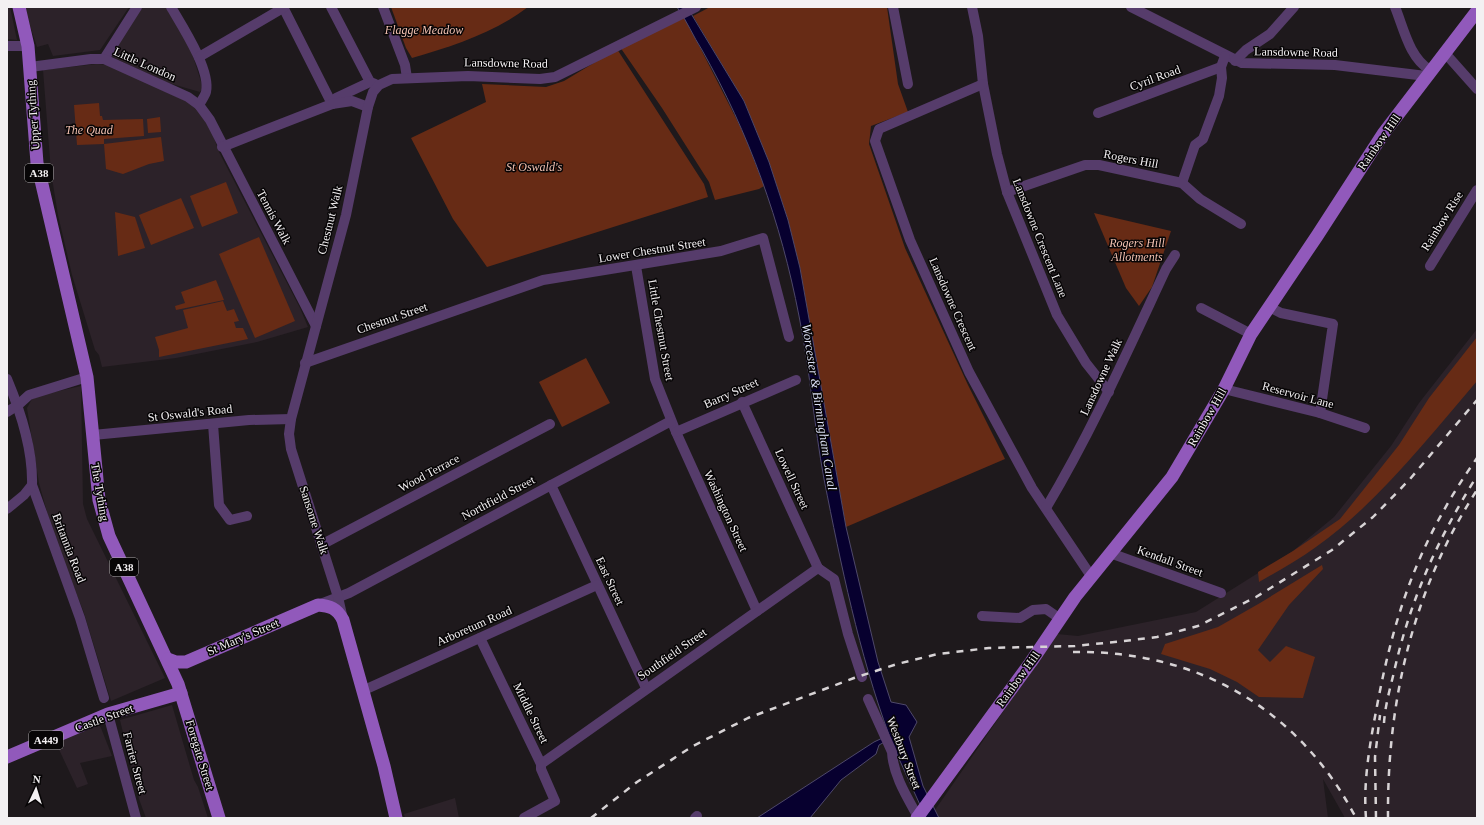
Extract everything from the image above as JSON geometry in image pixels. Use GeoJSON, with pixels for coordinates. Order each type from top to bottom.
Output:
{"type":"FeatureCollection","features":[{"type":"Feature","properties":{"kind":"main road","name":"A38"},"geometry":{"type":"LineString","coordinates":[[19,7],[28,46]]}},
{"type":"Feature","properties":{"kind":"main road","name":"Rainbow Hill"},"geometry":{"type":"LineString","coordinates":[[919,816],[1031,662],[1060,618],[1091,576],[1172,477],[1224,388],[1251,334],[1383,134],[1477,10]]}},
{"type":"Feature","properties":{"kind":"main road","name":"Upper Tything"},"geometry":{"type":"LineString","coordinates":[[28,46],[37,163],[64,278]]}},
{"type":"Feature","properties":{"kind":"main road","name":"The Tything"},"geometry":{"type":"LineString","coordinates":[[64,278],[87,377],[99,500],[109,536],[168,659],[181,693]]}},
{"type":"Feature","properties":{"kind":"main road","name":"St Mary's Street"},"geometry":{"type":"LineString","coordinates":[[168,659],[176,662],[186,662],[318,605]]}},
{"type":"Feature","properties":{"kind":"main road"},"geometry":{"type":"LineString","coordinates":[[318,605],[333,607],[340,612],[343,621]]}},
{"type":"Feature","properties":{"kind":"main road","name":"Sansome Walk"},"geometry":{"type":"LineString","coordinates":[[343,621],[384,766],[396,818]]}},
{"type":"Feature","properties":{"kind":"main road","name":"Castle Street"},"geometry":{"type":"LineString","coordinates":[[7,756],[108,714],[181,693]]}},
{"type":"Feature","properties":{"kind":"main road","name":"Foregate Street"},"geometry":{"type":"LineString","coordinates":[[181,693],[219,818]]}},
{"type":"Feature","properties":{"kind":"street"},"geometry":{"type":"LineString","coordinates":[[104,59],[137,7]]}},
{"type":"Feature","properties":{"kind":"street"},"geometry":{"type":"LineString","coordinates":[[171,7],[199,57],[206,91],[199,105]]}},
{"type":"Feature","properties":{"kind":"street"},"geometry":{"type":"LineString","coordinates":[[331,7],[374,83]]}},
{"type":"Feature","properties":{"kind":"street"},"geometry":{"type":"LineString","coordinates":[[383,7],[405,64],[407,78]]}},
{"type":"Feature","properties":{"kind":"street"},"geometry":{"type":"LineString","coordinates":[[893,7],[908,84]]}},
{"type":"Feature","properties":{"kind":"street","name":"Lansdowne Crescent Lane"},"geometry":{"type":"LineString","coordinates":[[972,7],[978,36],[983,84],[997,154],[1007,192],[1057,315],[1086,363],[1109,392]]}},
{"type":"Feature","properties":{"kind":"street","name":"Lansdowne Road"},"geometry":{"type":"LineString","coordinates":[[1131,7],[1146,11],[1235,61],[1253,64],[1310,63],[1428,73]]}},
{"type":"Feature","properties":{"kind":"street"},"geometry":{"type":"LineString","coordinates":[[1395,7],[1415,57],[1428,73]]}},
{"type":"Feature","properties":{"kind":"street"},"geometry":{"type":"LineString","coordinates":[[199,57],[283,8],[332,104]]}},
{"type":"Feature","properties":{"kind":"street","name":"Lansdowne Road"},"geometry":{"type":"LineString","coordinates":[[332,104],[336,98],[374,83],[392,79],[468,76],[534,79],[554,77],[695,8]]}},
{"type":"Feature","properties":{"kind":"street"},"geometry":{"type":"LineString","coordinates":[[1235,61],[1246,50],[1270,34],[1289,9]]}},
{"type":"Feature","properties":{"kind":"street"},"geometry":{"type":"LineString","coordinates":[[7,46],[28,46]]}},
{"type":"Feature","properties":{"kind":"street"},"geometry":{"type":"LineString","coordinates":[[1445,53],[1477,89]]}},
{"type":"Feature","properties":{"kind":"street"},"geometry":{"type":"LineString","coordinates":[[1225,56],[1221,67],[1222,78],[1219,96],[1203,139],[1196,145],[1182,182],[1200,199],[1241,224]]}},
{"type":"Feature","properties":{"kind":"street","name":"Little London"},"geometry":{"type":"LineString","coordinates":[[30,67],[91,59],[104,59],[188,97],[199,105],[210,120],[222,147]]}},
{"type":"Feature","properties":{"kind":"street","name":"Cyril Road"},"geometry":{"type":"LineString","coordinates":[[1098,113],[1221,67]]}},
{"type":"Feature","properties":{"kind":"street","name":"Chestnut Walk"},"geometry":{"type":"LineString","coordinates":[[305,363],[346,215],[374,83]]}},
{"type":"Feature","properties":{"kind":"street","name":"Lansdowne Crescent"},"geometry":{"type":"LineString","coordinates":[[983,84],[879,129],[875,141],[910,240],[969,372],[1032,488],[1091,576]]}},
{"type":"Feature","properties":{"kind":"street","name":"Lansdowne Road"},"geometry":{"type":"LineString","coordinates":[[222,147],[332,104],[352,101],[368,107]]}},
{"type":"Feature","properties":{"kind":"street","name":"Tennis Walk"},"geometry":{"type":"LineString","coordinates":[[222,147],[316,326]]}},
{"type":"Feature","properties":{"kind":"street","name":"Rogers Hill"},"geometry":{"type":"LineString","coordinates":[[1007,192],[1085,165],[1099,165],[1182,182]]}},
{"type":"Feature","properties":{"kind":"street","name":"Rainbow Rise"},"geometry":{"type":"LineString","coordinates":[[1430,266],[1477,190]]}},
{"type":"Feature","properties":{"kind":"street","name":"Lower Chestnut Street"},"geometry":{"type":"LineString","coordinates":[[543,280],[721,251],[763,238],[789,337]]}},
{"type":"Feature","properties":{"kind":"street","name":"Lansdowne Walk"},"geometry":{"type":"LineString","coordinates":[[1046,508],[1073,462],[1109,392],[1166,269],[1175,255]]}},
{"type":"Feature","properties":{"kind":"street","name":"Little Chestnut Street"},"geometry":{"type":"LineString","coordinates":[[636,266],[655,379],[671,421]]}},
{"type":"Feature","properties":{"kind":"street","name":"Chestnut Street"},"geometry":{"type":"LineString","coordinates":[[305,363],[543,280]]}},
{"type":"Feature","properties":{"kind":"street"},"geometry":{"type":"LineString","coordinates":[[303,300],[322,304]]}},
{"type":"Feature","properties":{"kind":"street"},"geometry":{"type":"LineString","coordinates":[[1269,307],[1281,313],[1333,324],[1320,413]]}},
{"type":"Feature","properties":{"kind":"street"},"geometry":{"type":"LineString","coordinates":[[1201,308],[1251,334]]}},
{"type":"Feature","properties":{"kind":"street"},"geometry":{"type":"LineString","coordinates":[[291,419],[305,363]]}},
{"type":"Feature","properties":{"kind":"street"},"geometry":{"type":"LineString","coordinates":[[7,412],[29,395],[87,377]]}},
{"type":"Feature","properties":{"kind":"street","name":"Britannia Road"},"geometry":{"type":"LineString","coordinates":[[7,379],[18,405],[32,471],[32,485],[80,618],[104,698]]}},
{"type":"Feature","properties":{"kind":"street","name":"Barry Street"},"geometry":{"type":"LineString","coordinates":[[676,432],[742,402],[796,380]]}},
{"type":"Feature","properties":{"kind":"street","name":"Reservoir Lane"},"geometry":{"type":"LineString","coordinates":[[1224,388],[1320,413],[1365,428]]}},
{"type":"Feature","properties":{"kind":"street","name":"Lowell Street"},"geometry":{"type":"LineString","coordinates":[[742,402],[818,568]]}},
{"type":"Feature","properties":{"kind":"street","name":"St Oswald's Road"},"geometry":{"type":"LineString","coordinates":[[92,435],[273,418],[291,419]]}},
{"type":"Feature","properties":{"kind":"street","name":"Sansome Walk"},"geometry":{"type":"LineString","coordinates":[[291,419],[288,434],[291,449],[338,597],[343,621]]}},
{"type":"Feature","properties":{"kind":"street","name":"Washington Street"},"geometry":{"type":"LineString","coordinates":[[671,421],[757,611]]}},
{"type":"Feature","properties":{"kind":"street","name":"Northfield Street"},"geometry":{"type":"LineString","coordinates":[[318,605],[349,593],[671,421]]}},
{"type":"Feature","properties":{"kind":"street"},"geometry":{"type":"LineString","coordinates":[[213,424],[219,505],[230,520],[246,516]]}},
{"type":"Feature","properties":{"kind":"street","name":"Wood Terrace"},"geometry":{"type":"LineString","coordinates":[[321,546],[550,424]]}},
{"type":"Feature","properties":{"kind":"street"},"geometry":{"type":"LineString","coordinates":[[7,509],[32,485]]}},
{"type":"Feature","properties":{"kind":"street","name":"East Street"},"geometry":{"type":"LineString","coordinates":[[551,485],[646,688]]}},
{"type":"Feature","properties":{"kind":"street","name":"Kendall Street"},"geometry":{"type":"LineString","coordinates":[[1110,553],[1221,593]]}},
{"type":"Feature","properties":{"kind":"street"},"geometry":{"type":"LineString","coordinates":[[818,568],[834,579],[848,634],[862,677]]}},
{"type":"Feature","properties":{"kind":"street","name":"Southfield Street"},"geometry":{"type":"LineString","coordinates":[[541,764],[646,688],[818,568]]}},
{"type":"Feature","properties":{"kind":"street","name":"Arboretum Road"},"geometry":{"type":"LineString","coordinates":[[362,691],[597,585]]}},
{"type":"Feature","properties":{"kind":"street"},"geometry":{"type":"LineString","coordinates":[[982,616],[1020,618],[1033,610],[1046,609],[1060,618]]}},
{"type":"Feature","properties":{"kind":"street","name":"Middle Street"},"geometry":{"type":"LineString","coordinates":[[480,638],[541,764],[541,769],[555,801],[524,818]]}},
{"type":"Feature","properties":{"kind":"street","name":"Westbury Street"},"geometry":{"type":"LineString","coordinates":[[868,698],[892,752],[903,789],[919,816]]}},
{"type":"Feature","properties":{"kind":"street","name":"Farrier Street"},"geometry":{"type":"LineString","coordinates":[[108,714],[136,818]]}},
{"type":"Feature","properties":{"kind":"shaded area"},"geometry":{"type":"Polygon","coordinates":[[[7,7],[10,7],[17,40],[7,39],[7,7]]]}},
{"type":"Feature","properties":{"kind":"shaded area"},"geometry":{"type":"Polygon","coordinates":[[[24,7],[129,7],[100,50],[53,56],[48,44],[37,47],[24,7]]]}},
{"type":"Feature","properties":{"kind":"shaded area"},"geometry":{"type":"Polygon","coordinates":[[[142,7],[166,7],[190,47],[203,88],[200,92],[165,82],[108,55],[142,7]]]}},
{"type":"Feature","properties":{"kind":"shaded area"},"geometry":{"type":"Polygon","coordinates":[[[97,64],[110,65],[194,105],[207,118],[219,152],[300,308],[308,327],[257,342],[176,358],[102,367],[99,355],[95,350],[72,275],[58,215],[51,172],[43,70],[97,64]]]}},
{"type":"Feature","properties":{"kind":"shaded area"},"geometry":{"type":"Polygon","coordinates":[[[1477,329],[1477,818],[1345,818],[1323,779],[1328,818],[939,818],[935,810],[1057,634],[1078,636],[1196,612],[1293,551],[1334,517],[1391,446],[1419,403],[1477,329]]]}},
{"type":"Feature","properties":{"kind":"shaded area"},"geometry":{"type":"Polygon","coordinates":[[[81,386],[83,504],[87,519],[165,678],[111,701],[83,610],[55,541],[39,483],[27,408],[32,399],[41,395],[81,386]]]}},
{"type":"Feature","properties":{"kind":"shaded area"},"geometry":{"type":"Polygon","coordinates":[[[172,705],[194,780],[198,787],[208,818],[146,818],[139,799],[120,720],[172,705]]]}},
{"type":"Feature","properties":{"kind":"shaded area"},"geometry":{"type":"Polygon","coordinates":[[[99,725],[112,756],[80,763],[88,784],[77,788],[56,743],[99,725]]]}},
{"type":"Feature","properties":{"kind":"shaded area"},"geometry":{"type":"Polygon","coordinates":[[[455,798],[459,818],[405,818],[404,814],[455,798]]]}},
{"type":"Feature","properties":{"kind":"green space","name":"Flagge Meadow"},"geometry":{"type":"Polygon","coordinates":[[[391,7],[528,7],[501,24],[473,38],[412,58],[406,48],[391,7]]]}},
{"type":"Feature","properties":{"kind":"green space"},"geometry":{"type":"Polygon","coordinates":[[[710,7],[887,7],[898,84],[908,112],[871,126],[869,144],[905,248],[968,385],[1005,459],[846,527],[800,268],[788,220],[769,162],[744,101],[693,16],[710,7]]]}},
{"type":"Feature","properties":{"kind":"green space"},"geometry":{"type":"Polygon","coordinates":[[[684,16],[744,134],[764,186],[759,189],[715,200],[709,182],[662,108],[620,47],[684,16]]]}},
{"type":"Feature","properties":{"kind":"green space","name":"St Oswald's"},"geometry":{"type":"Polygon","coordinates":[[[617,49],[704,184],[708,197],[487,267],[453,219],[411,138],[486,102],[482,84],[546,87],[564,81],[617,49]]]}},
{"type":"Feature","properties":{"kind":"green space","name":"The Quad"},"geometry":{"type":"Polygon","coordinates":[[[99,103],[100,116],[102,116],[103,120],[143,119],[144,136],[104,139],[104,144],[77,145],[74,105],[99,103]]]}},
{"type":"Feature","properties":{"kind":"green space"},"geometry":{"type":"Polygon","coordinates":[[[160,117],[161,132],[148,133],[147,119],[160,117]]]}},
{"type":"Feature","properties":{"kind":"green space"},"geometry":{"type":"Polygon","coordinates":[[[161,137],[164,161],[149,164],[123,174],[106,169],[104,144],[161,137]]]}},
{"type":"Feature","properties":{"kind":"green space"},"geometry":{"type":"Polygon","coordinates":[[[226,182],[238,213],[202,227],[190,196],[226,182]]]}},
{"type":"Feature","properties":{"kind":"green space"},"geometry":{"type":"Polygon","coordinates":[[[181,198],[194,228],[151,245],[139,215],[181,198]]]}},
{"type":"Feature","properties":{"kind":"green space"},"geometry":{"type":"Polygon","coordinates":[[[115,212],[135,217],[145,248],[118,256],[115,212]]]}},
{"type":"Feature","properties":{"kind":"green space","name":"Rogers Hill Allotments"},"geometry":{"type":"Polygon","coordinates":[[[1094,213],[1171,231],[1152,287],[1139,306],[1126,288],[1094,213]]]}},
{"type":"Feature","properties":{"kind":"green space"},"geometry":{"type":"Polygon","coordinates":[[[259,237],[295,321],[255,338],[219,254],[259,237]]]}},
{"type":"Feature","properties":{"kind":"green space"},"geometry":{"type":"Polygon","coordinates":[[[216,280],[224,300],[176,310],[175,306],[185,303],[181,292],[216,280]]]}},
{"type":"Feature","properties":{"kind":"green space"},"geometry":{"type":"Polygon","coordinates":[[[223,301],[227,311],[234,309],[239,321],[234,322],[236,328],[243,328],[248,339],[159,357],[159,350],[155,337],[188,328],[183,310],[223,301]]]}},
{"type":"Feature","properties":{"kind":"green space"},"geometry":{"type":"Polygon","coordinates":[[[1477,337],[1477,381],[1421,447],[1360,511],[1338,530],[1316,547],[1259,582],[1258,572],[1293,551],[1340,519],[1399,445],[1429,398],[1477,337]]]}},
{"type":"Feature","properties":{"kind":"green space"},"geometry":{"type":"Polygon","coordinates":[[[586,358],[610,403],[562,427],[539,382],[586,358]]]}},
{"type":"Feature","properties":{"kind":"green space"},"geometry":{"type":"Polygon","coordinates":[[[1322,565],[1323,569],[1289,605],[1258,650],[1270,662],[1286,646],[1315,657],[1303,698],[1259,697],[1237,682],[1210,669],[1161,654],[1165,644],[1218,627],[1322,565]]]}},
{"type":"Feature","properties":{"kind":"water","name":"Worcester & Birmingham Canal"},"geometry":{"type":"Polygon","coordinates":[[[677,7],[687,7],[744,101],[769,162],[788,220],[800,268],[846,527],[878,662],[891,702],[906,705],[917,722],[909,737],[923,786],[939,818],[926,818],[890,739],[879,745],[876,754],[841,780],[810,818],[757,818],[874,742],[889,735],[878,704],[860,641],[844,576],[824,479],[803,336],[783,246],[773,212],[749,146],[719,81],[677,7]]]}},
{"type":"Feature","properties":{"kind":"railway"},"geometry":{"type":"LineString","coordinates":[[591,818],[637,782],[693,746],[748,718],[854,678],[897,664],[938,654],[989,648],[1075,646],[1157,637],[1198,626],[1256,597],[1332,550],[1373,517],[1410,479],[1477,400]]}},
{"type":"Feature","properties":{"kind":"railway"},"geometry":{"type":"LineString","coordinates":[[1366,818],[1365,790],[1372,734],[1392,638],[1412,576],[1425,547],[1440,517],[1477,458]]}},
{"type":"Feature","properties":{"kind":"railway"},"geometry":{"type":"LineString","coordinates":[[1384,723],[1385,710],[1401,645],[1417,595],[1438,546],[1477,476]]}},
{"type":"Feature","properties":{"kind":"railway"},"geometry":{"type":"LineString","coordinates":[[1388,818],[1392,731],[1408,647],[1420,606],[1436,567],[1455,528],[1477,490]]}},
{"type":"Feature","properties":{"kind":"railway"},"geometry":{"type":"LineString","coordinates":[[1073,652],[1118,654],[1161,662],[1202,675],[1239,693],[1274,717],[1305,745],[1333,779],[1356,818]]}},
{"type":"Feature","properties":{"kind":"railway"},"geometry":{"type":"LineString","coordinates":[[1376,818],[1375,757],[1380,715]]}}]}
